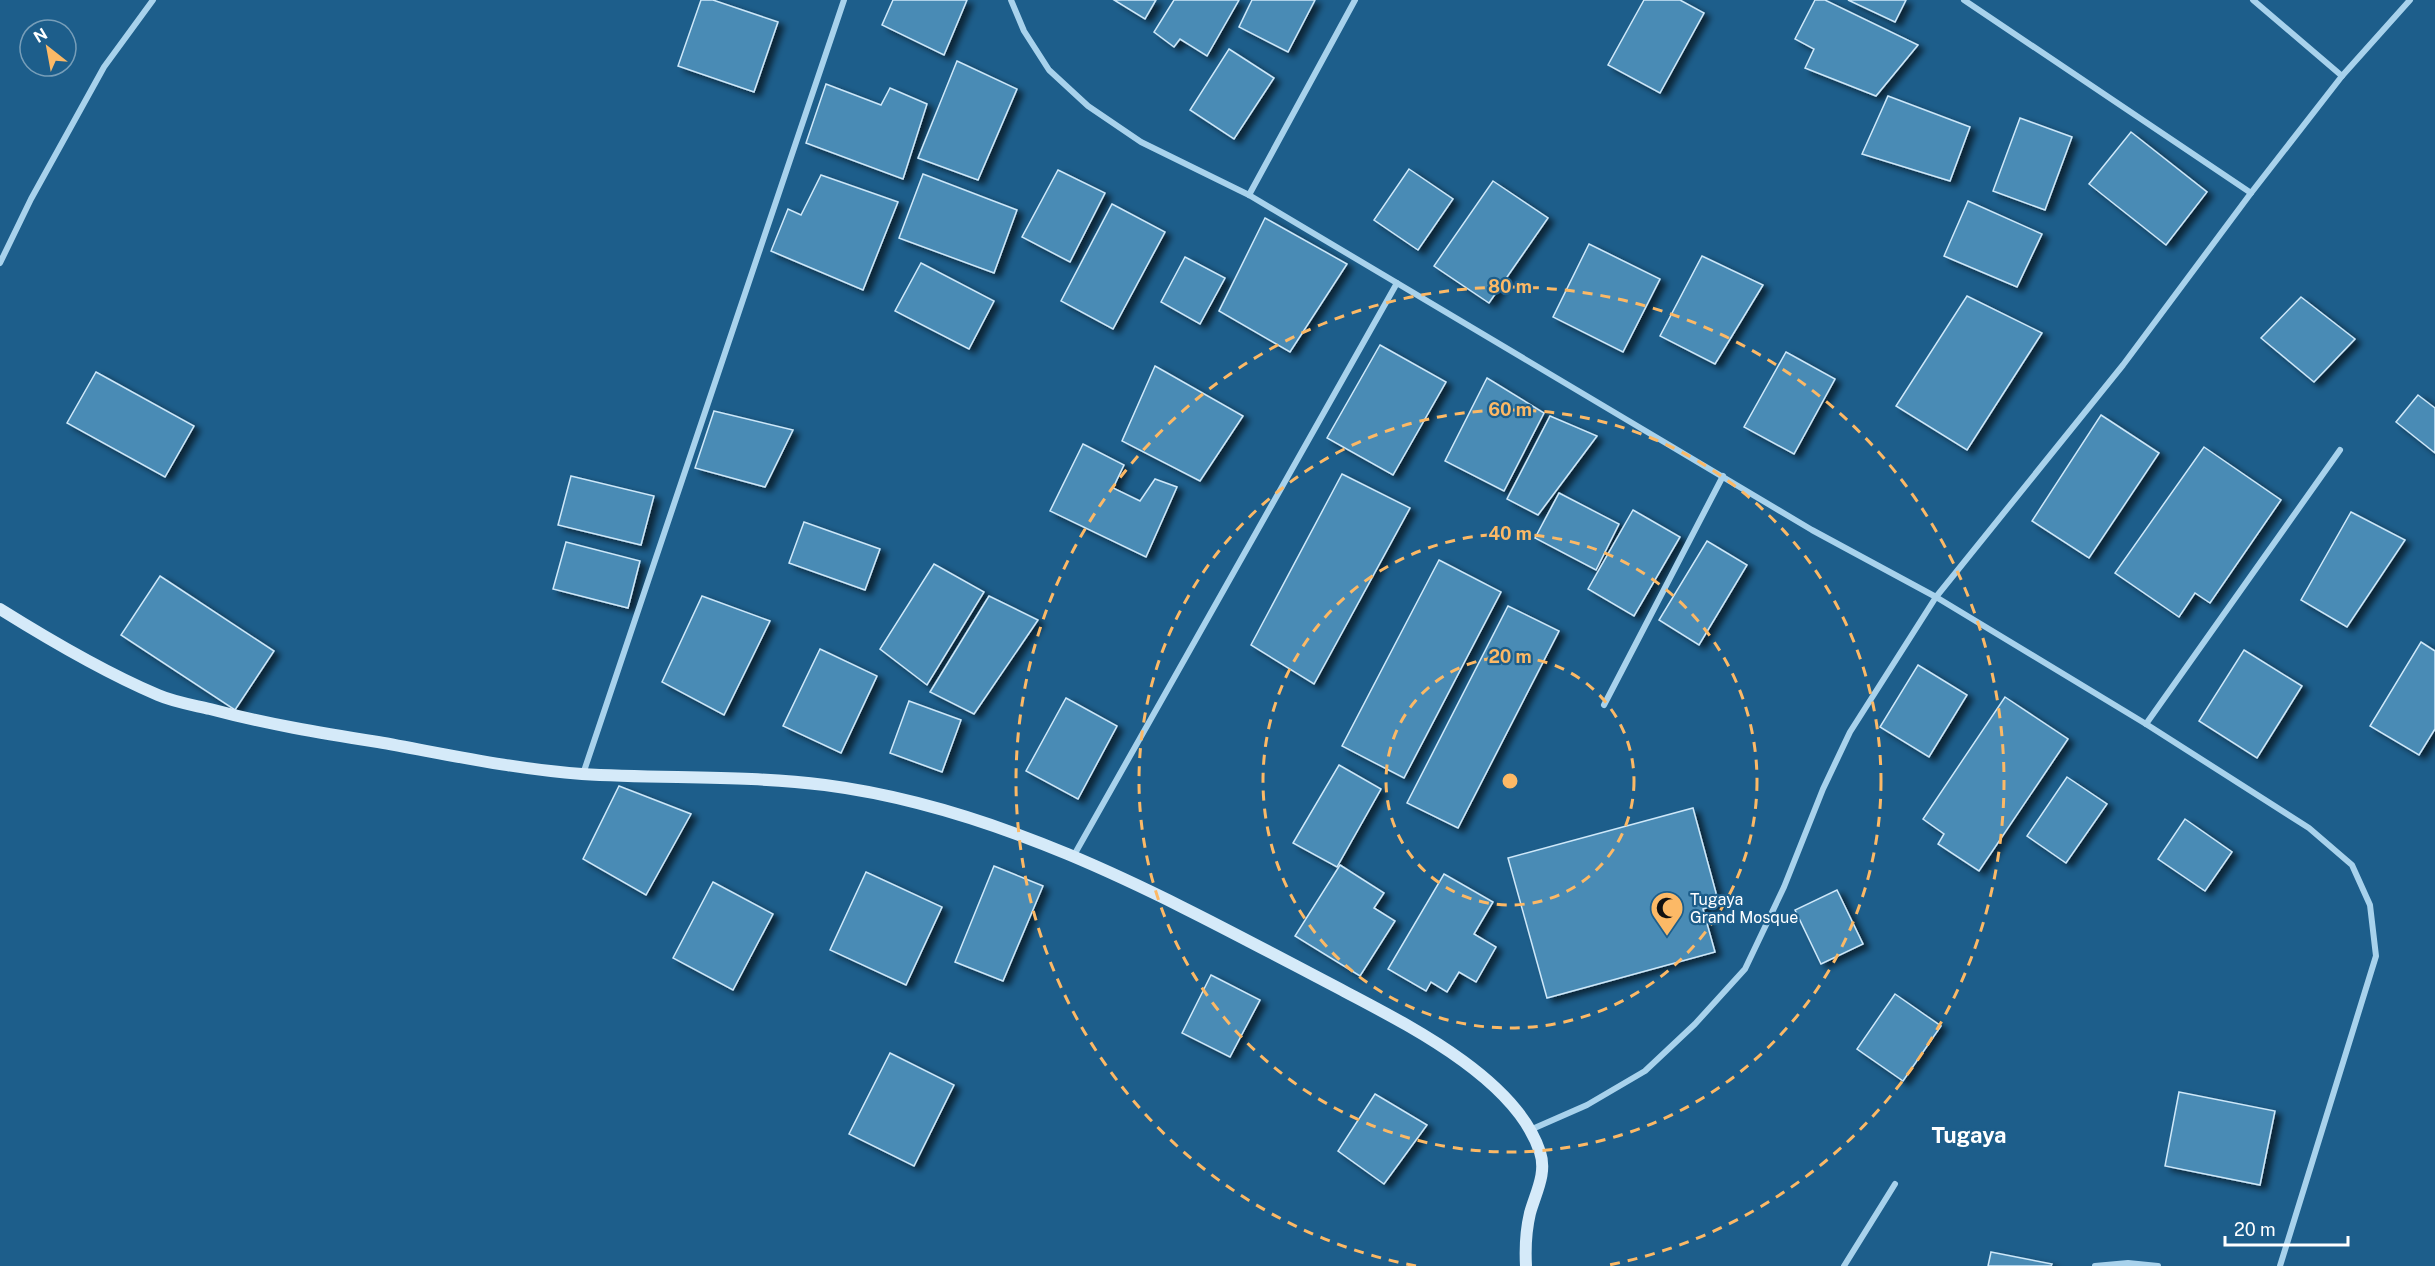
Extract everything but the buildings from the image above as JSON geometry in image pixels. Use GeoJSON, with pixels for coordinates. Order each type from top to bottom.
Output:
{"type":"FeatureCollection","features":[{"type":"Feature","properties":{"kind":"street"},"geometry":{"type":"LineString","coordinates":[[0,263],[31,199],[104,67],[153,0]]}},
{"type":"Feature","properties":{"kind":"street"},"geometry":{"type":"LineString","coordinates":[[583,774],[844,0]]}},
{"type":"Feature","properties":{"kind":"street"},"geometry":{"type":"LineString","coordinates":[[1011,0],[1024,31],[1049,70],[1088,106],[1141,142],[1249,195],[1812,530],[1936,597],[2146,724],[2309,828],[2352,865],[2370,904],[2376,956],[2280,1266]]}},
{"type":"Feature","properties":{"kind":"street"},"geometry":{"type":"LineString","coordinates":[[1249,195],[1355,0]]}},
{"type":"Feature","properties":{"kind":"street"},"geometry":{"type":"LineString","coordinates":[[1964,0],[2251,193]]}},
{"type":"Feature","properties":{"kind":"street"},"geometry":{"type":"LineString","coordinates":[[2253,0],[2342,76]]}},
{"type":"Feature","properties":{"kind":"street"},"geometry":{"type":"LineString","coordinates":[[1530,1130],[1587,1105],[1645,1071],[1695,1024],[1745,969],[1784,887],[1823,789],[1850,732],[1936,597],[2122,364],[2342,76],[2410,0]]}},
{"type":"Feature","properties":{"kind":"street"},"geometry":{"type":"LineString","coordinates":[[1072,858],[1397,283]]}},
{"type":"Feature","properties":{"kind":"street"},"geometry":{"type":"LineString","coordinates":[[2146,724],[2340,450]]}},
{"type":"Feature","properties":{"kind":"street"},"geometry":{"type":"LineString","coordinates":[[1604,705],[1723,476]]}},
{"type":"Feature","properties":{"kind":"street"},"geometry":{"type":"LineString","coordinates":[[0,609],[37,632],[160,696],[268,725],[502,766],[583,774],[826,785],[902,800],[997,827],[1165,898],[1419,1030],[1493,1085],[1514,1107],[1530,1130],[1540,1152],[1542,1179],[1530,1213],[1524,1244],[1526,1266]]}},
{"type":"Feature","properties":{"kind":"street"},"geometry":{"type":"LineString","coordinates":[[1844,1266],[1895,1184]]}},
{"type":"Feature","properties":{"kind":"street"},"geometry":{"type":"LineString","coordinates":[[2095,1266],[2128,1263],[2158,1266]]}},
{"type":"Feature","properties":{"kind":"place","name":"Tugaya Grand Mosque"},"geometry":{"type":"Point","coordinates":[1667,937]}},
{"type":"Feature","properties":{"kind":"district","name":"Tugaya"},"geometry":{"type":"Point","coordinates":[1969,1135]}}]}
